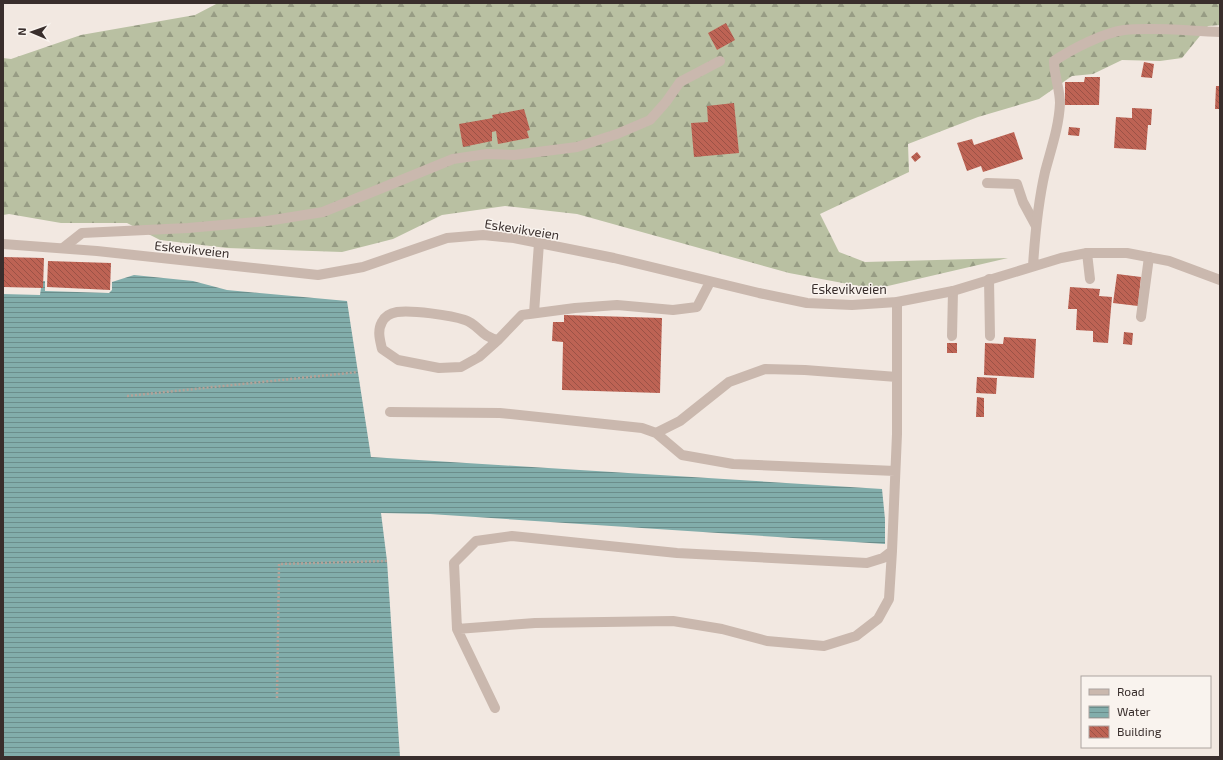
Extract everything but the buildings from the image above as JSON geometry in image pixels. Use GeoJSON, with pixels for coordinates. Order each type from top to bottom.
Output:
{"type":"FeatureCollection","features":[{"type":"Feature","properties":{"kind":"street"},"geometry":{"type":"LineString","coordinates":[[1033,266],[1036,226],[1045,172],[1059,121],[1060,92],[1054,74],[1054,61],[1066,53],[1103,36],[1122,30],[1149,28],[1220,32]]}},
{"type":"Feature","properties":{"kind":"street"},"geometry":{"type":"LineString","coordinates":[[64,248],[82,233],[188,228],[267,221],[323,212],[453,159],[487,154],[514,155],[577,147],[617,134],[650,120],[666,102],[680,82],[720,61]]}},
{"type":"Feature","properties":{"kind":"street"},"geometry":{"type":"LineString","coordinates":[[987,183],[1016,184],[1023,202],[1036,226]]}},
{"type":"Feature","properties":{"kind":"street","name":"Eskevikveien"},"geometry":{"type":"LineString","coordinates":[[3,244],[64,248],[318,275],[363,267],[447,238],[482,235],[614,258],[710,282],[807,302],[852,305],[897,302],[953,291],[1033,266],[1086,253],[1127,253],[1169,261],[1220,280]]}},
{"type":"Feature","properties":{"kind":"street"},"geometry":{"type":"LineString","coordinates":[[534,314],[539,244]]}},
{"type":"Feature","properties":{"kind":"street"},"geometry":{"type":"LineString","coordinates":[[1086,253],[1090,279]]}},
{"type":"Feature","properties":{"kind":"street"},"geometry":{"type":"LineString","coordinates":[[1141,317],[1149,257]]}},
{"type":"Feature","properties":{"kind":"street"},"geometry":{"type":"LineString","coordinates":[[989,279],[990,336]]}},
{"type":"Feature","properties":{"kind":"street"},"geometry":{"type":"LineString","coordinates":[[498,340],[488,338],[467,320],[413,312],[396,312],[387,315],[382,322],[379,334],[382,349],[398,360],[439,368],[461,367],[479,357],[498,340],[522,315],[616,305],[673,310],[697,307],[710,282]]}},
{"type":"Feature","properties":{"kind":"street"},"geometry":{"type":"LineString","coordinates":[[952,336],[953,291]]}},
{"type":"Feature","properties":{"kind":"street"},"geometry":{"type":"LineString","coordinates":[[457,629],[535,623],[673,621],[722,628],[767,641],[824,646],[856,636],[878,619],[889,599],[894,471],[897,434],[897,302]]}},
{"type":"Feature","properties":{"kind":"street"},"geometry":{"type":"LineString","coordinates":[[656,433],[680,421],[729,382],[765,369],[805,370],[898,377]]}},
{"type":"Feature","properties":{"kind":"street"},"geometry":{"type":"LineString","coordinates":[[390,412],[500,413],[642,428],[656,433],[682,455],[733,464],[894,471]]}},
{"type":"Feature","properties":{"kind":"street"},"geometry":{"type":"LineString","coordinates":[[495,708],[457,629],[454,563],[476,541],[512,536],[677,553],[867,563],[883,558],[892,551]]}},
{"type":"Feature","properties":{"kind":"path"},"geometry":{"type":"LineString","coordinates":[[127,396],[358,372]]}},
{"type":"Feature","properties":{"kind":"path"},"geometry":{"type":"LineString","coordinates":[[277,698],[278,564],[387,560]]}},
{"type":"Feature","properties":{"kind":"green space"},"geometry":{"type":"Polygon","coordinates":[[[218,3],[1220,3],[1220,25],[1208,26],[1182,58],[1160,61],[1122,60],[1093,74],[1072,76],[1039,99],[978,117],[908,144],[909,172],[820,214],[839,252],[865,262],[1008,258],[875,289],[789,273],[577,214],[505,206],[442,215],[393,239],[342,252],[227,248],[160,240],[127,223],[61,223],[9,214],[3,215],[3,58],[11,59],[81,35],[195,15],[218,3]]]}},
{"type":"Feature","properties":{"kind":"water"},"geometry":{"type":"Polygon","coordinates":[[[134,275],[193,281],[227,290],[347,301],[371,457],[882,489],[885,519],[885,544],[430,514],[381,513],[387,561],[400,757],[3,757],[3,294],[40,295],[42,281],[45,281],[45,291],[109,293],[112,290],[112,282],[134,275]]]}}]}
